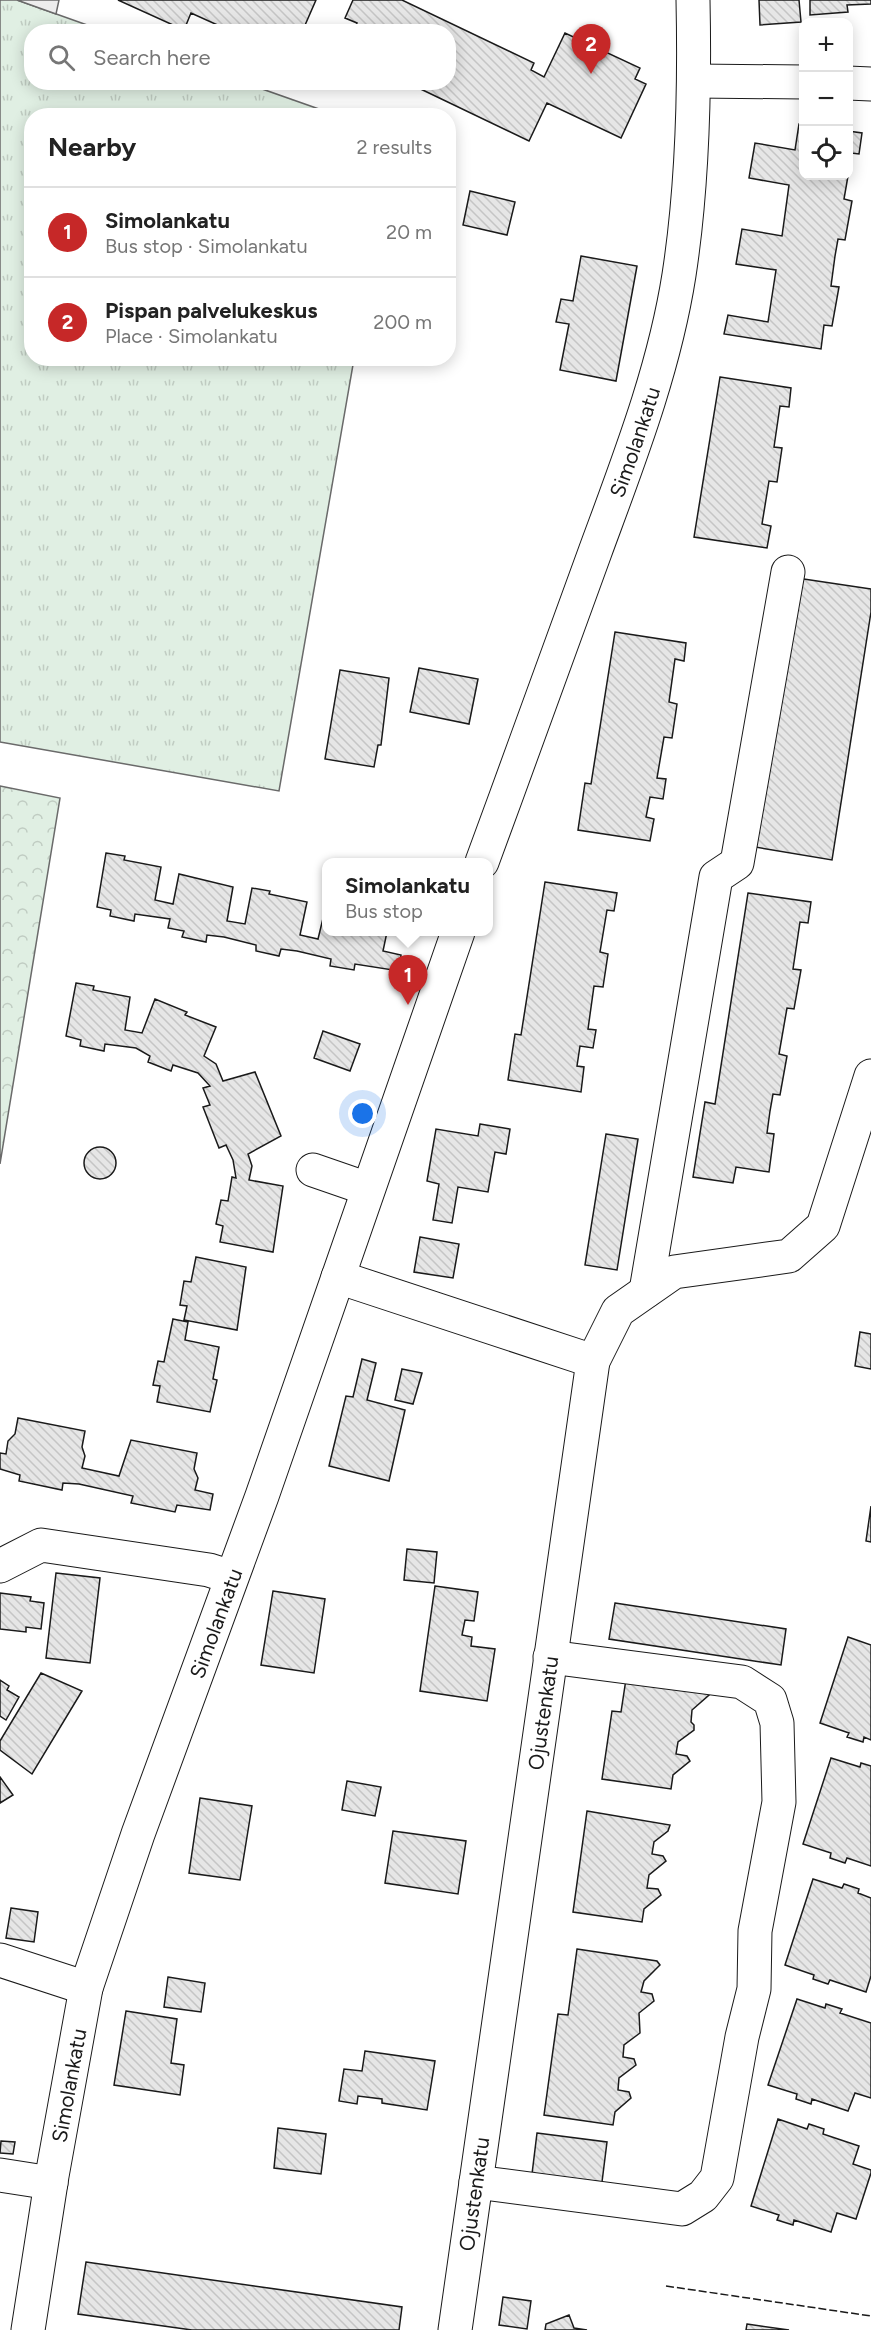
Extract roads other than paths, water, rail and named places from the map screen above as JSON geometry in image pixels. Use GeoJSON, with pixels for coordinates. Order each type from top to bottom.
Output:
{"type":"FeatureCollection","features":[{"type":"Feature","properties":{"kind":"street","name":"Simolankatu"},"geometry":{"type":"LineString","coordinates":[[483,858],[627,467],[658,367],[681,253],[690,182],[694,81],[693,0]]}},
{"type":"Feature","properties":{"kind":"street"},"geometry":{"type":"LineString","coordinates":[[694,81],[799,82]]}},
{"type":"Feature","properties":{"kind":"street"},"geometry":{"type":"LineString","coordinates":[[853,83],[871,84]]}},
{"type":"Feature","properties":{"kind":"street"},"geometry":{"type":"LineString","coordinates":[[646,1291],[716,877],[737,863],[788,572]]}},
{"type":"Feature","properties":{"kind":"street","name":"Simolankatu"},"geometry":{"type":"LineString","coordinates":[[28,2330],[51,2183],[86,1988],[457,936]]}},
{"type":"Feature","properties":{"kind":"street","name":"Ojustenkatu"},"geometry":{"type":"LineString","coordinates":[[455,2330],[593,1361],[618,1311],[674,1272],[789,1256],[823,1226],[871,1076]]}},
{"type":"Feature","properties":{"kind":"street"},"geometry":{"type":"LineString","coordinates":[[313,1170],[368,1189]]}},
{"type":"Feature","properties":{"kind":"street"},"geometry":{"type":"LineString","coordinates":[[338,1276],[593,1361]]}},
{"type":"Feature","properties":{"kind":"street"},"geometry":{"type":"LineString","coordinates":[[0,1566],[41,1545],[209,1570],[231,1577]]}},
{"type":"Feature","properties":{"kind":"street"},"geometry":{"type":"LineString","coordinates":[[476,2182],[682,2209],[703,2196],[717,2178],[742,2037],[754,1989],[755,1930],[779,1802],[777,1723],[770,1700],[742,1682],[550,1657]]}},
{"type":"Feature","properties":{"kind":"street"},"geometry":{"type":"LineString","coordinates":[[0,1960],[86,1988]]}},
{"type":"Feature","properties":{"kind":"street"},"geometry":{"type":"LineString","coordinates":[[0,2175],[51,2183]]}},
{"type":"Feature","properties":{"kind":"place","name":"Pispan palvelukeskus"},"geometry":{"type":"Point","coordinates":[591,74]}},
{"type":"Feature","properties":{"kind":"place","name":"Simolankatu"},"geometry":{"type":"Point","coordinates":[408,1005]}}]}
